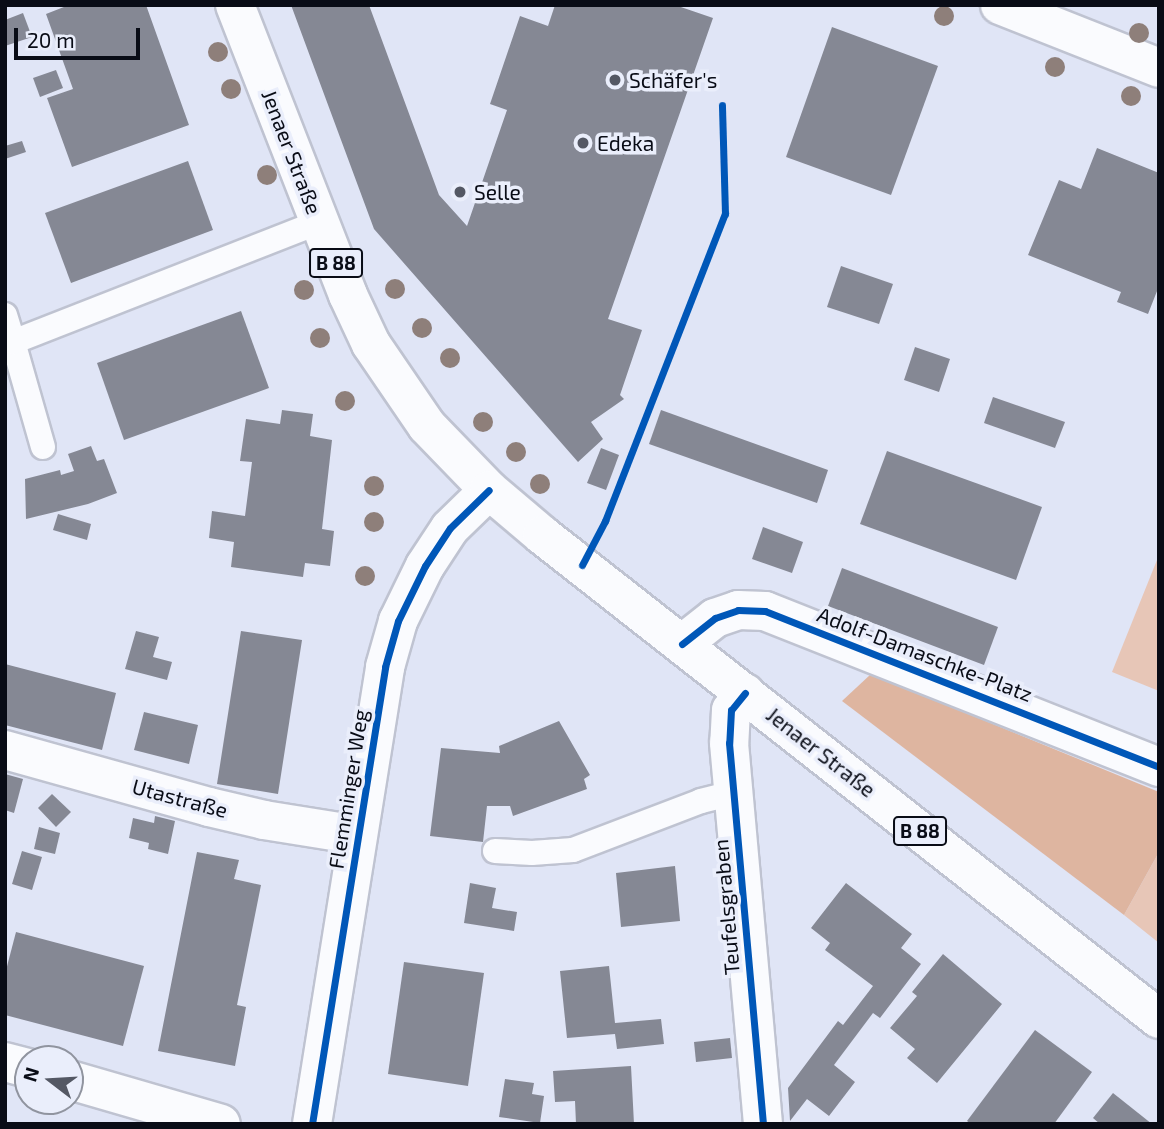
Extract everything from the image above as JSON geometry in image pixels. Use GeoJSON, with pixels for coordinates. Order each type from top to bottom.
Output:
{"type":"FeatureCollection","features":[{"type":"Feature","properties":{"kind":"street","name":"Jenaer Straße"},"geometry":{"type":"LineString","coordinates":[[235,5],[319,222],[371,344],[427,426],[489,490],[542,535],[1159,1019]]}},
{"type":"Feature","properties":{"kind":"street"},"geometry":{"type":"LineString","coordinates":[[1000,5],[1159,68]]}},
{"type":"Feature","properties":{"kind":"street","name":"Flemminger Weg"},"geometry":{"type":"LineString","coordinates":[[312,1124],[385,667],[398,621],[425,566],[450,528],[489,490]]}},
{"type":"Feature","properties":{"kind":"street","name":"Adolf-Damaschke-Platz"},"geometry":{"type":"LineString","coordinates":[[682,644],[715,618],[738,610],[765,611],[1159,767]]}},
{"type":"Feature","properties":{"kind":"street","name":"Teufelsgraben"},"geometry":{"type":"LineString","coordinates":[[745,693],[731,710],[729,743],[763,1124]]}},
{"type":"Feature","properties":{"kind":"street","name":"Utastraße"},"geometry":{"type":"LineString","coordinates":[[5,750],[253,818],[358,835]]}},
{"type":"Feature","properties":{"kind":"street"},"geometry":{"type":"LineString","coordinates":[[84,1084],[221,1124]]}},
{"type":"Feature","properties":{"kind":"lane"},"geometry":{"type":"LineString","coordinates":[[13,342],[319,222]]}},
{"type":"Feature","properties":{"kind":"lane"},"geometry":{"type":"LineString","coordinates":[[5,315],[43,447]]}},
{"type":"Feature","properties":{"kind":"lane"},"geometry":{"type":"LineString","coordinates":[[495,850],[532,853],[573,850],[701,801],[733,793]]}},
{"type":"Feature","properties":{"kind":"shaded area"},"geometry":{"type":"Polygon","coordinates":[[[1159,555],[1159,691],[1112,672],[1159,555]]]}},
{"type":"Feature","properties":{"kind":"shaded area"},"geometry":{"type":"Polygon","coordinates":[[[871,674],[1159,792],[1159,852],[1124,915],[842,701],[871,674]]]}},
{"type":"Feature","properties":{"kind":"shaded area"},"geometry":{"type":"Polygon","coordinates":[[[1159,852],[1159,943],[1124,915],[1159,852]]]}},
{"type":"Feature","properties":{"kind":"building"},"geometry":{"type":"Polygon","coordinates":[[[69,5],[146,5],[189,125],[72,167],[47,98],[73,89],[46,14],[69,5]]]}},
{"type":"Feature","properties":{"kind":"building"},"geometry":{"type":"Polygon","coordinates":[[[291,5],[369,5],[439,195],[467,226],[507,110],[490,104],[520,16],[548,26],[555,5],[675,5],[713,18],[608,319],[642,330],[620,395],[624,399],[591,422],[603,439],[578,462],[374,229],[291,5]]]}},
{"type":"Feature","properties":{"kind":"building"},"geometry":{"type":"Polygon","coordinates":[[[23,13],[32,37],[5,46],[5,20],[23,13]]]}},
{"type":"Feature","properties":{"kind":"building"},"geometry":{"type":"Polygon","coordinates":[[[832,27],[938,66],[891,195],[786,157],[832,27]]]}},
{"type":"Feature","properties":{"kind":"building"},"geometry":{"type":"Polygon","coordinates":[[[56,70],[63,88],[40,97],[33,78],[56,70]]]}},
{"type":"Feature","properties":{"kind":"building"},"geometry":{"type":"Polygon","coordinates":[[[22,141],[26,152],[5,159],[5,146],[22,141]]]}},
{"type":"Feature","properties":{"kind":"building"},"geometry":{"type":"Polygon","coordinates":[[[1097,148],[1159,173],[1159,286],[1148,314],[1117,302],[1121,292],[1028,255],[1059,180],[1081,189],[1097,148]]]}},
{"type":"Feature","properties":{"kind":"building"},"geometry":{"type":"Polygon","coordinates":[[[188,161],[213,230],[71,283],[45,213],[188,161]]]}},
{"type":"Feature","properties":{"kind":"building"},"geometry":{"type":"Polygon","coordinates":[[[841,266],[893,284],[879,324],[827,307],[841,266]]]}},
{"type":"Feature","properties":{"kind":"building"},"geometry":{"type":"Polygon","coordinates":[[[241,311],[269,388],[124,440],[97,363],[241,311]]]}},
{"type":"Feature","properties":{"kind":"building"},"geometry":{"type":"Polygon","coordinates":[[[915,347],[950,359],[939,392],[904,380],[915,347]]]}},
{"type":"Feature","properties":{"kind":"building"},"geometry":{"type":"Polygon","coordinates":[[[993,397],[1065,422],[1055,448],[984,423],[993,397]]]}},
{"type":"Feature","properties":{"kind":"building"},"geometry":{"type":"Polygon","coordinates":[[[282,410],[313,414],[310,436],[332,440],[322,529],[334,531],[330,566],[305,563],[303,577],[231,567],[234,542],[209,538],[212,511],[245,516],[252,462],[240,461],[246,419],[280,424],[282,410]]]}},
{"type":"Feature","properties":{"kind":"building"},"geometry":{"type":"Polygon","coordinates":[[[661,410],[828,470],[817,503],[649,444],[661,410]]]}},
{"type":"Feature","properties":{"kind":"building"},"geometry":{"type":"Polygon","coordinates":[[[91,446],[97,461],[104,459],[117,493],[88,504],[26,519],[25,479],[60,470],[61,475],[74,471],[68,454],[91,446]]]}},
{"type":"Feature","properties":{"kind":"building"},"geometry":{"type":"Polygon","coordinates":[[[601,448],[619,455],[606,490],[587,483],[601,448]]]}},
{"type":"Feature","properties":{"kind":"building"},"geometry":{"type":"Polygon","coordinates":[[[887,451],[1042,507],[1016,580],[860,524],[887,451]]]}},
{"type":"Feature","properties":{"kind":"building"},"geometry":{"type":"Polygon","coordinates":[[[58,514],[91,524],[87,540],[53,530],[58,514]]]}},
{"type":"Feature","properties":{"kind":"building"},"geometry":{"type":"Polygon","coordinates":[[[763,527],[803,542],[792,573],[752,559],[763,527]]]}},
{"type":"Feature","properties":{"kind":"building"},"geometry":{"type":"Polygon","coordinates":[[[842,568],[998,627],[984,665],[828,606],[842,568]]]}},
{"type":"Feature","properties":{"kind":"building"},"geometry":{"type":"Polygon","coordinates":[[[136,631],[159,637],[153,657],[172,662],[167,680],[125,669],[136,631]]]}},
{"type":"Feature","properties":{"kind":"building"},"geometry":{"type":"Polygon","coordinates":[[[241,631],[302,640],[278,794],[217,784],[241,631]]]}},
{"type":"Feature","properties":{"kind":"building"},"geometry":{"type":"Polygon","coordinates":[[[5,664],[116,693],[102,750],[5,725],[5,664]]]}},
{"type":"Feature","properties":{"kind":"building"},"geometry":{"type":"Polygon","coordinates":[[[144,712],[198,725],[189,764],[134,750],[144,712]]]}},
{"type":"Feature","properties":{"kind":"building"},"geometry":{"type":"Polygon","coordinates":[[[559,721],[590,775],[584,779],[587,789],[513,816],[510,806],[487,806],[483,842],[430,836],[441,748],[500,753],[499,746],[559,721]]]}},
{"type":"Feature","properties":{"kind":"building"},"geometry":{"type":"Polygon","coordinates":[[[5,774],[23,779],[14,813],[5,810],[5,774]]]}},
{"type":"Feature","properties":{"kind":"building"},"geometry":{"type":"Polygon","coordinates":[[[52,794],[71,812],[56,827],[38,808],[52,794]]]}},
{"type":"Feature","properties":{"kind":"building"},"geometry":{"type":"Polygon","coordinates":[[[155,816],[175,821],[168,854],[148,849],[149,843],[129,838],[133,818],[154,823],[155,816]]]}},
{"type":"Feature","properties":{"kind":"building"},"geometry":{"type":"Polygon","coordinates":[[[39,827],[60,833],[55,854],[34,849],[39,827]]]}},
{"type":"Feature","properties":{"kind":"building"},"geometry":{"type":"Polygon","coordinates":[[[22,851],[42,857],[32,890],[12,884],[22,851]]]}},
{"type":"Feature","properties":{"kind":"building"},"geometry":{"type":"Polygon","coordinates":[[[197,852],[239,860],[234,879],[261,885],[237,1005],[246,1007],[235,1066],[158,1051],[197,852]]]}},
{"type":"Feature","properties":{"kind":"building"},"geometry":{"type":"Polygon","coordinates":[[[675,866],[680,921],[621,927],[616,873],[675,866]]]}},
{"type":"Feature","properties":{"kind":"building"},"geometry":{"type":"Polygon","coordinates":[[[470,883],[496,888],[492,908],[517,912],[514,931],[464,923],[470,883]]]}},
{"type":"Feature","properties":{"kind":"building"},"geometry":{"type":"Polygon","coordinates":[[[846,883],[912,934],[901,948],[921,964],[880,1018],[873,1013],[834,1065],[855,1082],[829,1116],[807,1099],[790,1121],[788,1088],[838,1021],[843,1025],[873,986],[825,950],[830,943],[811,928],[846,883]]]}},
{"type":"Feature","properties":{"kind":"building"},"geometry":{"type":"Polygon","coordinates":[[[16,932],[144,966],[123,1046],[5,1015],[5,974],[16,932]]]}},
{"type":"Feature","properties":{"kind":"building"},"geometry":{"type":"Polygon","coordinates":[[[943,954],[1002,1004],[937,1083],[907,1058],[915,1049],[890,1028],[917,996],[912,992],[943,954]]]}},
{"type":"Feature","properties":{"kind":"building"},"geometry":{"type":"Polygon","coordinates":[[[404,962],[484,973],[468,1086],[388,1074],[404,962]]]}},
{"type":"Feature","properties":{"kind":"building"},"geometry":{"type":"Polygon","coordinates":[[[609,966],[615,1023],[661,1019],[664,1044],[617,1049],[615,1034],[567,1038],[560,971],[609,966]]]}},
{"type":"Feature","properties":{"kind":"building"},"geometry":{"type":"Polygon","coordinates":[[[1035,1030],[1092,1072],[1054,1124],[971,1124],[967,1121],[1035,1030]]]}},
{"type":"Feature","properties":{"kind":"building"},"geometry":{"type":"Polygon","coordinates":[[[730,1038],[732,1058],[696,1062],[694,1042],[730,1038]]]}},
{"type":"Feature","properties":{"kind":"building"},"geometry":{"type":"Polygon","coordinates":[[[631,1066],[634,1124],[576,1124],[575,1101],[555,1102],[553,1071],[631,1066]]]}},
{"type":"Feature","properties":{"kind":"building"},"geometry":{"type":"Polygon","coordinates":[[[505,1079],[534,1083],[532,1094],[544,1096],[540,1123],[499,1117],[505,1079]]]}},
{"type":"Feature","properties":{"kind":"building"},"geometry":{"type":"Polygon","coordinates":[[[1113,1093],[1152,1124],[1100,1124],[1093,1118],[1113,1093]]]}},
{"type":"Feature","properties":{"kind":"cycle path"},"geometry":{"type":"LineString","coordinates":[[582,565],[605,521],[725,214],[722,105]]}},
{"type":"Feature","properties":{"kind":"cycle path"},"geometry":{"type":"LineString","coordinates":[[312,1124],[385,667],[398,621],[425,566],[450,528],[489,490]]}},
{"type":"Feature","properties":{"kind":"cycle path"},"geometry":{"type":"LineString","coordinates":[[682,644],[715,618],[738,610],[765,611],[1159,767]]}},
{"type":"Feature","properties":{"kind":"cycle path"},"geometry":{"type":"LineString","coordinates":[[745,693],[731,710],[729,743],[763,1124]]}},
{"type":"Feature","properties":{"kind":"place","name":"Schäfer's"},"geometry":{"type":"Point","coordinates":[615,80]}},
{"type":"Feature","properties":{"kind":"place","name":"Edeka"},"geometry":{"type":"Point","coordinates":[583,143]}},
{"type":"Feature","properties":{"kind":"place","name":"Selle"},"geometry":{"type":"Point","coordinates":[460,192]}}]}
